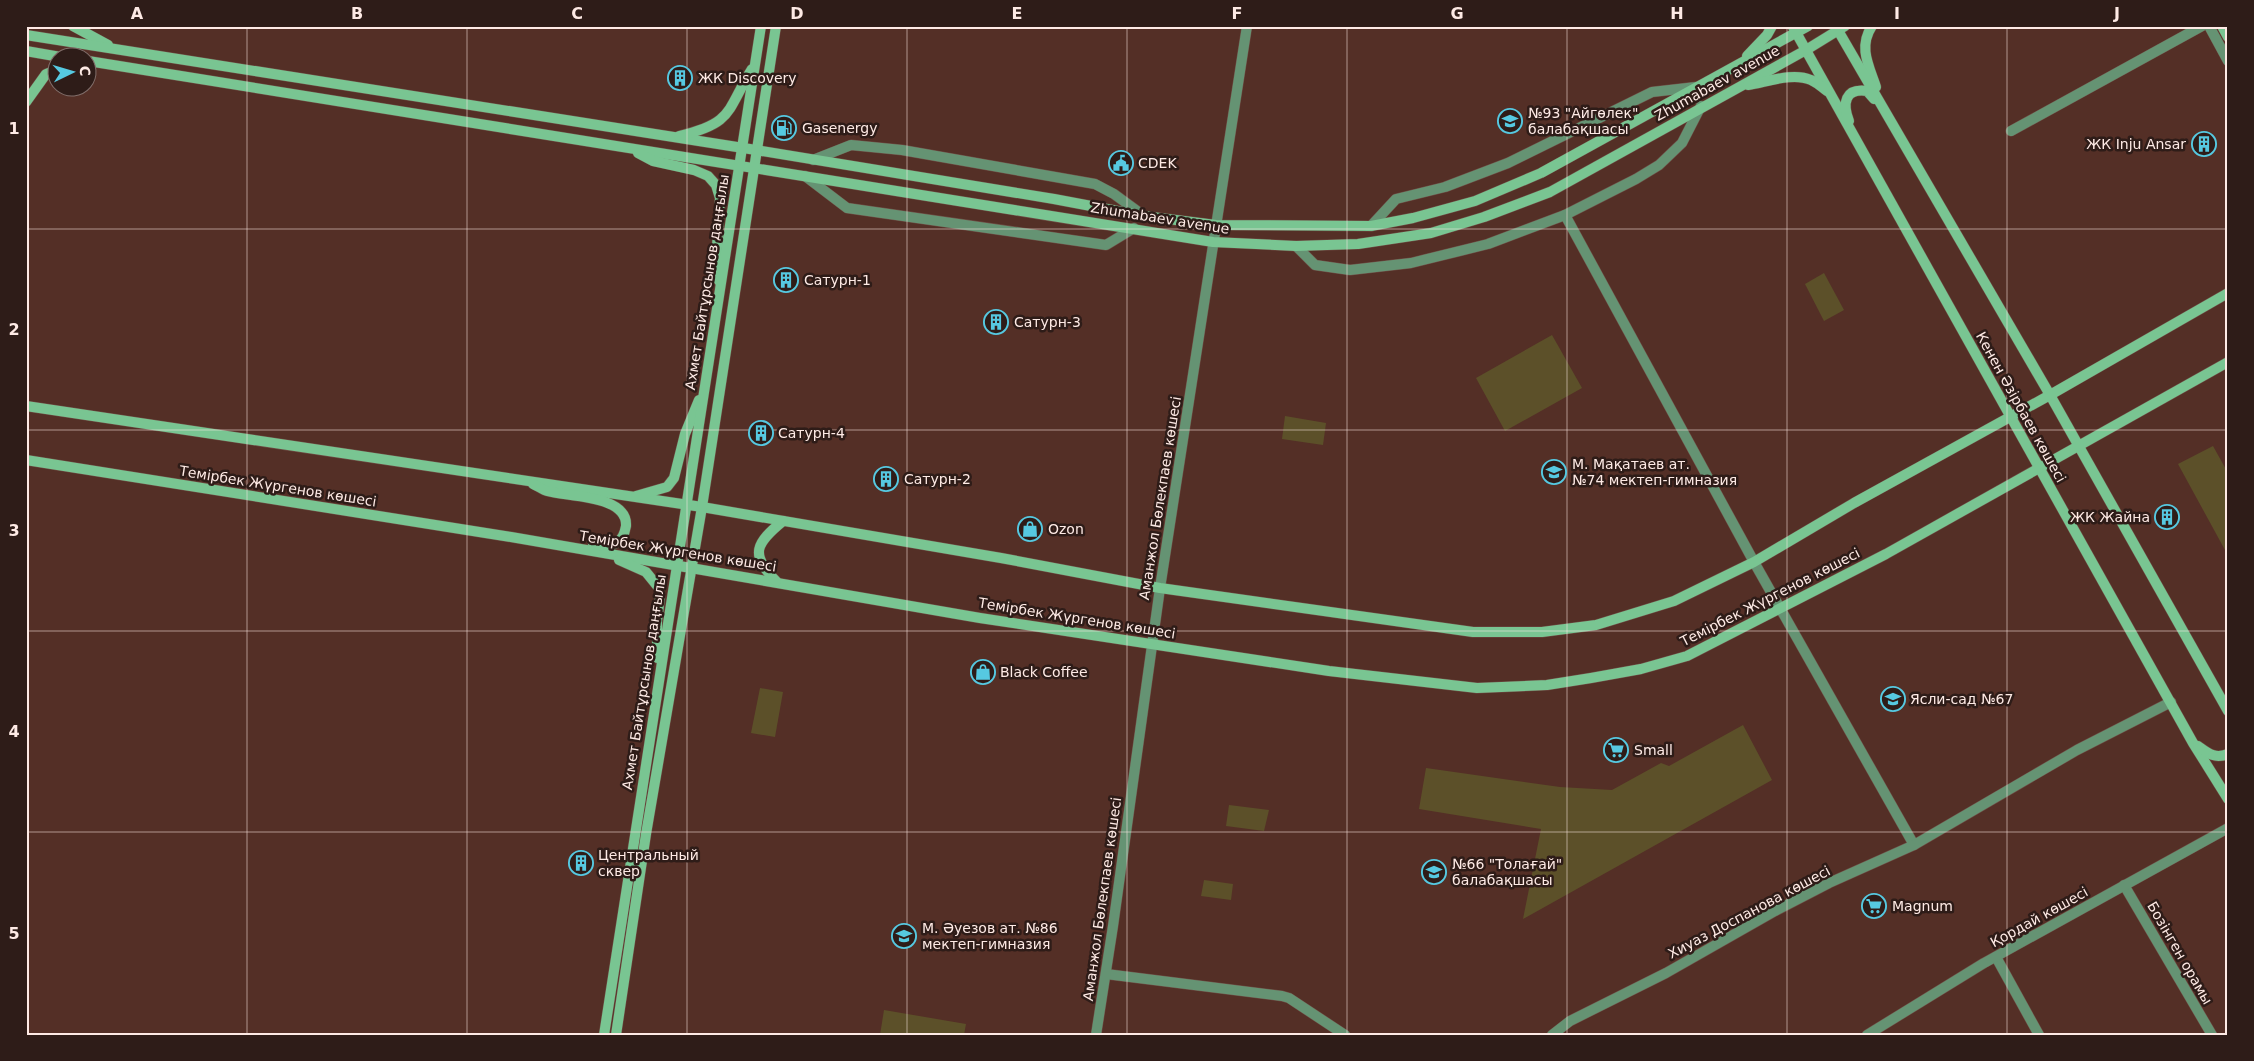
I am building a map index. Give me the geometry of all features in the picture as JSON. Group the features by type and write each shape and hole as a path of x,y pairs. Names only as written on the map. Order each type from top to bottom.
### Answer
{"street":[{"path":"26,38 28,26"},
{"path":"73,26 113,48"},
{"name":"Ахмет Байтұрсынов даңғылы","path":"604,1035 761,26"},
{"name":"Ахмет Байтұрсынов даңғылы","path":"616,1035 646,834 702,507 776,26"},
{"name":"Аманжол Бөлекпаев көшесі","path":"1096,1035 1160,588 1247,26"},
{"path":"1714,78 1746,57 1767,35 1772,26"},
{"name":"Zhumabaev avenue","path":"27,35 756,150 1054,199 1144,216 1216,225 1371,226 1413,218 1475,201 1541,173 1714,78 1795,29 1808,26"},
{"path":"1872,26 1866,40 1864,55 1883,110"},
{"path":"2011,131 2202,26"},
{"path":"2209,26 2228,61"},
{"path":"2222,26 2228,37"},
{"name":"Zhumabaev avenue","path":"98,64 1213,242 1296,246 1358,244 1431,233 1550,192 1806,50 1840,28"},
{"name":"Кенен Әзірбаев көшесі","path":"1840,28 1883,110 2050,396 2228,711"},
{"name":"Кенен Әзірбаев көшесі","path":"1795,29 1857,144 2040,466 2193,743 2228,799"},
{"path":"26,51 48,55"},
{"path":"674,137 705,130 725,116 738,98 755,64"},
{"path":"26,102 48,73"},
{"path":"1740,86 1790,77 1811,80 1829,92"},
{"path":"1371,226 1396,199 1445,187 1508,163 1652,92 1697,87"},
{"path":"1857,144 1847,115 1845,104 1848,96 1854,91 1867,91 1883,110"},
{"path":"1296,246 1315,265 1350,270 1387,266 1488,244 1565,215 1636,179 1659,165 1682,143 1702,106"},
{"path":"813,160 851,145 902,150 1095,184 1114,194 1144,216"},
{"path":"628,148 653,161 694,170 708,176 716,185 720,198 716,263 720,287"},
{"path":"805,176 846,208 856,210 1106,245 1134,228"},
{"path":"1565,215 1754,562 1914,845"},
{"path":"26,406 702,507 1001,558 1160,588 1473,632 1542,632 1596,625 1674,601 1754,562 1854,503 2050,396 2228,293"},
{"name":"Темірбек Жүргенов көшесі","path":"26,460 511,537 989,619 1387,679 1477,688 1547,685 1641,669 1687,656 1886,554 2228,362"},
{"path":"633,497 667,487 674,478 685,434 706,383"},
{"path":"26,399 49,409"},
{"path":"26,464 48,463"},
{"path":"511,537 525,534 605,546 617,543 624,535 625,518 619,508 601,501 546,491 526,480"},
{"path":"776,581 759,561 758,550 766,534 783,521"},
{"path":"610,554 646,572 659,588 660,597 657,622 658,686"},
{"name":"Хиуаз Доспанова көшесі","path":"1552,1035 1570,1021 1666,973 1775,911 1829,883 1914,845 2078,750 2171,702"},
{"path":"2193,743 2211,756 2219,758 2228,754"},
{"name":"Қордай көшесі","path":"1872,1033 1996,957 2228,828"},
{"name":"Бозінген орамы","path":"2124,885 2212,1035"},
{"path":"620,927 632,929"},
{"path":"1996,957 2039,1035"},
{"path":"1106,974 1282,996 1289,998 1345,1035"}],"shaded area":[{"path":"1824,273 1844,310 1824,321 1805,284"},
{"path":"1552,335 1582,388 1505,431 1476,378"},
{"path":"1285,416 1326,423 1323,445 1282,439"},
{"path":"2213,446 2228,473 2228,548 2225,550 2178,464"},
{"path":"760,688 783,692 775,737 751,733"},
{"path":"1743,725 1772,780 1523,919 1541,829 1419,809 1426,768 1560,787 1612,790 1661,763 1669,766"},
{"path":"1229,805 1269,810 1264,831 1226,826"},
{"path":"1204,880 1233,884 1231,900 1201,896"},
{"path":"884,1010 966,1024 964,1035 880,1035"}],"place":[{"name":"ЖК Discovery","path":"680,78"},
{"name":"№93 \"Айгөлек\" балабақшасы","path":"1510,121"},
{"name":"Gasenergy","path":"784,128"},
{"name":"ЖК Inju Ansar","path":"2204,144"},
{"name":"CDEK","path":"1121,163"},
{"name":"Сатурн-1","path":"786,280"},
{"name":"Сатурн-3","path":"996,322"},
{"name":"Сатурн-4","path":"761,433"},
{"name":"М. Мақатаев ат. №74 мектеп-гимназия","path":"1554,472"},
{"name":"Сатурн-2","path":"886,479"},
{"name":"ЖК Жайна","path":"2167,517"},
{"name":"Ozon","path":"1030,529"},
{"name":"Black Coffee","path":"983,672"},
{"name":"Ясли-сад №67","path":"1893,699"},
{"name":"Small","path":"1616,750"},
{"name":"Центральный сквер","path":"581,863"},
{"name":"№66 \"Толағай\" балабақшасы","path":"1434,872"},
{"name":"Magnum","path":"1874,906"},
{"name":"М. Әуезов ат. №86 мектеп-гимназия","path":"904,936"}]}
